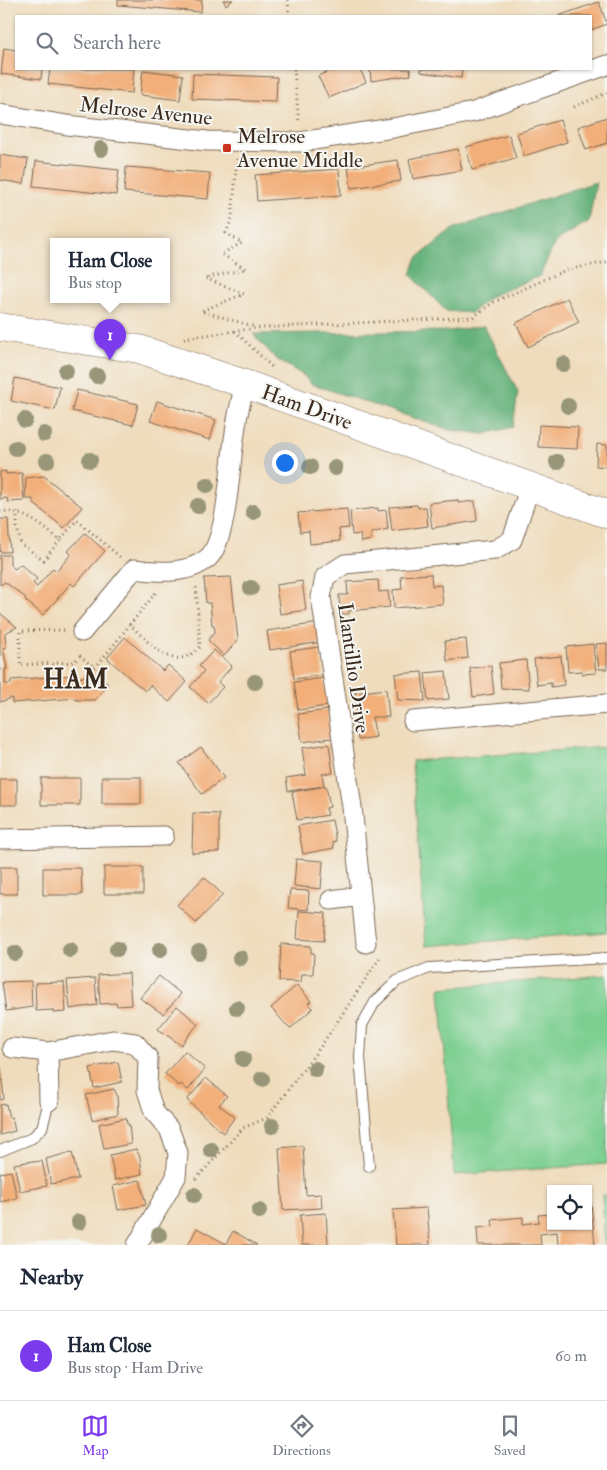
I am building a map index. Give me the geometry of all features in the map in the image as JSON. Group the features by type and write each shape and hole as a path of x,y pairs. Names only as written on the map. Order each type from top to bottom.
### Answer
{"street":[{"name":"Melrose Avenue","path":"0,114 67,125 207,141 300,142 393,128 474,112 607,65"},
{"name":"Ham Drive","path":"0,326 139,350 245,384 607,514"},
{"path":"84,631 134,569 159,572 187,569 208,558 221,531 235,431 245,384"},
{"name":"Llantillio Drive","path":"366,944 352,807 321,597 325,577 345,564 495,550 512,540 530,487"},
{"path":"413,721 607,704"},
{"path":"0,839 164,836"},
{"path":"331,900 361,896"},
{"path":"12,1048 48,1052 113,1040 135,1043 148,1058 147,1090 154,1112 169,1129 178,1153 176,1177 137,1245"},
{"path":"48,1052 49,1101"}],"lane":[{"path":"369,1166 360,1057 362,1025 375,1002 397,981 429,968 607,958"},
{"path":"0,1151 32,1138 42,1128 49,1101"}],"path":[{"path":"288,0 289,15"},
{"path":"294,70 300,142"},
{"path":"574,107 607,93"},
{"path":"238,141 232,218 226,233 242,243 221,254 246,269 205,278 244,294 201,311 257,328"},
{"path":"181,338 198,334 257,328 473,317 494,302 566,270 607,262"},
{"path":"0,512 17,512 33,519 60,540"},
{"path":"17,512 17,528 21,544 44,560 77,520 134,569"},
{"path":"129,624 170,659 182,660 191,656 200,647 195,564"},
{"path":"84,631 20,631 20,665 74,662 80,656 95,668 160,587 169,571"},
{"path":"176,1177 194,1182 243,1128 267,1118 321,1046 381,958 380,940 366,944"}],"green space":[{"path":"596,182 589,221 555,242 540,276 491,296 471,313 446,311 411,275 416,259 453,229"},
{"path":"484,326 518,392 513,427 484,434 450,430 311,384 303,375 276,359 253,334 449,331"},
{"path":"607,747 607,932 426,946 412,761"},
{"path":"607,975 607,1164 454,1175 440,988"},
{"path":"602,1195 607,1195 607,1245 605,1245"}],"building":[{"path":"118,0 202,0 201,12 118,5"},
{"path":"223,0 233,0 226,5"},
{"path":"599,2 607,24 592,30 592,15 561,15"},
{"path":"4,48 15,50 15,70 42,70 41,79 1,74"},
{"path":"50,70 134,70 132,93 48,84"},
{"path":"143,70 183,75 180,100 140,95"},
{"path":"331,70 360,70 366,82 329,98 318,76"},
{"path":"370,70 410,70 411,75 371,81"},
{"path":"421,70 462,70 461,78 421,72"},
{"path":"193,74 277,77 276,102 192,99"},
{"path":"607,117 607,143 586,150 578,127"},
{"path":"560,120 567,142 524,156 517,133"},
{"path":"509,135 516,158 472,170 466,147"},
{"path":"458,149 462,170 413,179 409,159"},
{"path":"0,155 28,159 24,184 0,180"},
{"path":"398,160 401,181 351,188 348,167"},
{"path":"36,161 119,170 116,195 33,186"},
{"path":"126,167 210,173 208,199 124,192"},
{"path":"339,169 341,195 257,201 255,175"},
{"path":"567,298 579,322 528,347 516,323"},
{"path":"15,378 60,387 55,410 11,401"},
{"path":"77,390 138,404 133,425 72,411"},
{"path":"157,401 216,420 210,440 150,421"},
{"path":"539,425 578,427 577,449 538,447"},
{"path":"597,444 607,445 607,467 596,466"},
{"path":"6,471 6,474 22,473 24,501 8,502 7,498 0,499 0,472"},
{"path":"44,476 82,507 64,528 33,503 33,499 25,499 26,478"},
{"path":"458,500 458,503 475,501 477,521 432,528 429,503"},
{"path":"417,505 418,508 426,507 428,526 392,531 389,507"},
{"path":"378,508 378,511 386,510 388,529 371,533 371,540 361,542 360,534 352,535 350,511"},
{"path":"347,509 349,528 339,529 340,541 310,544 309,531 300,532 298,513"},
{"path":"0,519 8,519 10,552 0,552"},
{"path":"85,533 105,551 74,586 71,583 43,615 25,600 26,598 5,582 0,585 0,555 10,555 10,565 15,569 20,564 37,579 33,583 37,587 53,568 57,571 71,554 68,551"},
{"path":"431,574 432,586 441,585 443,604 394,608 393,590 402,589 401,576"},
{"path":"231,577 238,640 224,656 208,640 215,632 214,625 212,625 210,603 206,603 204,578"},
{"path":"378,580 379,592 388,591 390,607 349,611 349,614 340,614 339,595 348,595 347,582"},
{"path":"302,581 306,610 280,614 276,585"},
{"path":"0,613 17,627 5,633 6,648 3,648 7,669 5,669 5,684 11,684 11,680 75,675 76,678 83,677 90,669 108,684 95,700 76,700 76,698 12,703 12,698 0,702"},
{"path":"319,623 322,642 270,650 267,631"},
{"path":"125,637 163,671 168,665 187,682 169,702 150,685 145,691 107,658"},
{"path":"466,639 468,658 447,661 445,641"},
{"path":"607,643 607,669 599,669 596,644"},
{"path":"593,644 596,673 568,672 566,647"},
{"path":"319,647 323,675 294,679 290,651"},
{"path":"214,650 232,666 218,682 223,687 208,703 190,687 204,671 199,666"},
{"path":"561,656 564,685 551,687 551,683 537,685 534,659"},
{"path":"526,660 529,689 501,688 499,663"},
{"path":"491,666 494,694 473,697 470,668"},
{"path":"446,671 449,699 428,701 425,673"},
{"path":"422,672 425,701 398,700 395,674"},
{"path":"324,678 328,706 298,710 294,682"},
{"path":"386,689 389,717 372,717 376,737 358,740 356,722 358,722 354,693"},
{"path":"328,710 332,738 302,742 298,714"},
{"path":"329,744 333,773 322,774 324,786 288,791 286,778 306,775 302,748"},
{"path":"201,747 224,778 202,794 179,763"},
{"path":"102,777 141,777 141,804 102,804"},
{"path":"41,778 80,778 80,805 41,805"},
{"path":"0,779 17,779 17,805 0,805"},
{"path":"326,786 330,807 326,808 328,815 297,820 292,792"},
{"path":"193,813 219,814 219,852 192,853"},
{"path":"332,820 336,841 333,842 334,848 303,854 298,826"},
{"path":"296,859 323,861 321,889 294,886"},
{"path":"0,867 17,867 17,894 0,894"},
{"path":"104,867 143,867 143,894 104,894"},
{"path":"43,868 81,868 82,895 43,895"},
{"path":"204,877 223,895 196,923 177,905"},
{"path":"290,890 309,891 308,910 288,908"},
{"path":"299,911 326,913 324,941 297,939"},
{"path":"281,944 311,946 311,953 314,953 313,974 302,974 301,982 279,981"},
{"path":"129,973 131,1005 117,1006 116,1003 100,1004 98,975"},
{"path":"159,976 181,994 163,1014 140,998"},
{"path":"95,978 97,1005 70,1009 67,980"},
{"path":"31,981 32,1007 6,1011 2,982"},
{"path":"64,982 66,1012 53,1013 53,1010 36,1011 35,983"},
{"path":"297,985 311,1001 308,1003 313,1008 290,1029 271,1008"},
{"path":"177,1006 198,1024 181,1045 158,1029"},
{"path":"185,1051 205,1069 188,1090 181,1084 179,1086 165,1074"},
{"path":"118,1062 122,1082 94,1088 90,1068"},
{"path":"0,1067 4,1099 0,1100"},
{"path":"206,1078 227,1096 219,1105 235,1117 223,1133 187,1100"},
{"path":"114,1089 117,1095 118,1114 92,1120 86,1095"},
{"path":"6,1104 9,1118 12,1117 15,1131 0,1135 0,1105"},
{"path":"126,1118 127,1124 129,1124 131,1144 104,1149 99,1124"},
{"path":"303,1146 306,1195 321,1194 322,1208 283,1210 279,1148"},
{"path":"136,1149 140,1157 142,1174 115,1180 110,1155"},
{"path":"72,1152 78,1179 51,1184 46,1159"},
{"path":"42,1161 47,1186 20,1191 14,1164"},
{"path":"11,1171 17,1198 0,1202 0,1173"},
{"path":"140,1180 146,1205 118,1210 113,1186"},
{"path":"427,1208 430,1245 396,1245 393,1210"},
{"path":"326,1213 328,1245 302,1245 300,1215"},
{"path":"547,1214 547,1230 592,1230 592,1214 595,1245 558,1245 557,1232 540,1234 541,1245 478,1245 477,1228 493,1226 492,1220 523,1217 523,1224 539,1222 538,1215"},
{"path":"197,1228 226,1244 233,1231 257,1245 188,1245"}],"place":[{"name":"Melrose Avenue Middle","path":"227,148"},
{"name":"Ham Close","path":"110,360"}],"district":[{"name":"HAM","path":"76,679"}]}
